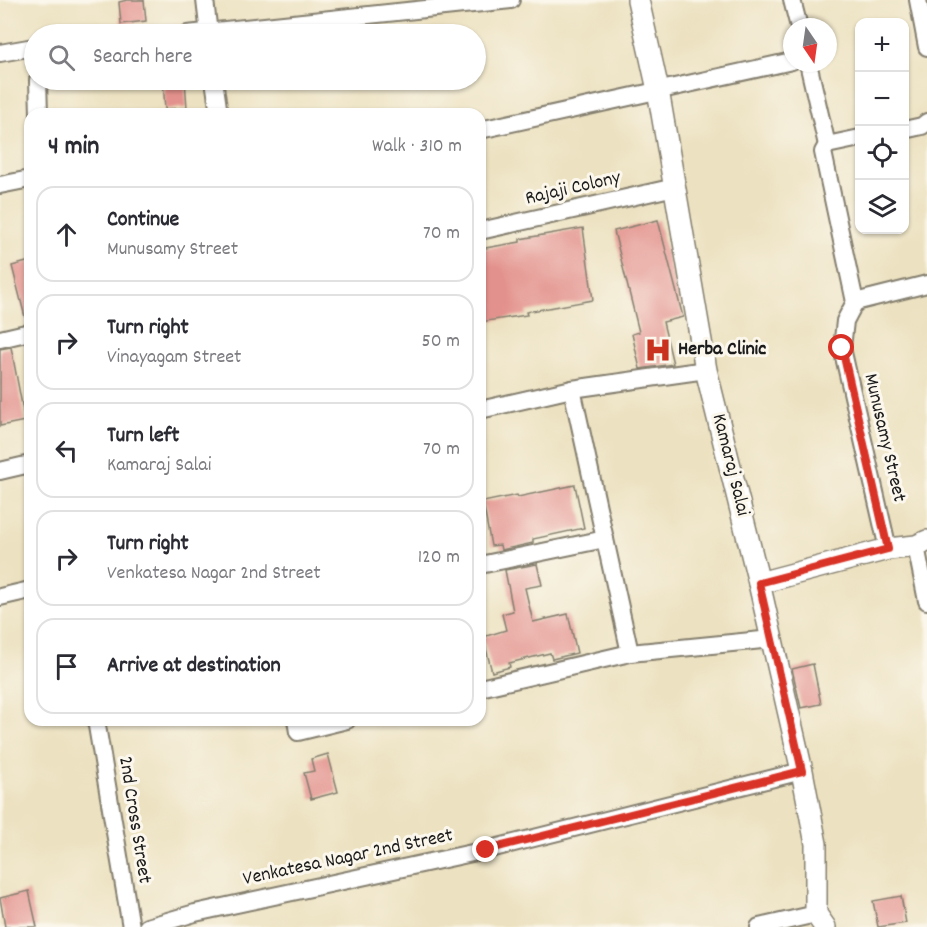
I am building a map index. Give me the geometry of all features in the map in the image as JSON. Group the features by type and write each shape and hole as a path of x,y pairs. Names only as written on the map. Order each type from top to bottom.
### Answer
{"street":[{"path":"205,0 207,24"},
{"path":"297,24 511,0"},
{"name":"Kamaraj Salai","path":"638,0 658,90 706,370 759,583 802,771 816,844 820,921"},
{"path":"792,0 797,18"},
{"path":"918,0 927,47"},
{"path":"0,53 24,49"},
{"path":"486,129 783,62"},
{"path":"810,72 827,145 823,152 855,302 927,284"},
{"path":"38,90 39,108"},
{"path":"215,90 218,108"},
{"path":"909,129 927,123"},
{"path":"827,145 855,139"},
{"path":"0,185 24,180"},
{"name":"Rajaji Colony","path":"486,230 675,187"},
{"name":"Munusamy Street","path":"855,302 845,321 842,348 888,549"},
{"path":"0,339 24,333"},
{"path":"486,409 572,389 706,370"},
{"path":"572,389 630,653"},
{"path":"0,471 24,465"},
{"path":"486,565 605,539"},
{"path":"759,583 888,549 921,543 927,601"},
{"path":"0,597 24,591"},
{"path":"486,687 630,653 772,639"},
{"name":"2nd Cross Street","path":"97,726 131,927"},
{"path":"297,726 298,732 322,726"},
{"name":"Venkatesa Nagar 2nd Street","path":"147,927 197,920 802,771"},
{"path":"759,927 820,921"}],"building":[{"path":"144,0 146,21 121,24 119,2"},
{"path":"164,90 186,90 187,108 165,108"},
{"path":"658,220 683,317 663,322 673,364 640,369 632,334 639,332 614,231"},
{"path":"583,228 593,300 526,312 527,315 486,321 486,248 520,242 520,239"},
{"path":"24,263 24,313 12,266"},
{"path":"11,347 24,421 0,426 0,349"},
{"path":"575,485 584,528 533,539 533,543 501,550 500,545 491,546 486,518 486,501 517,495 518,497"},
{"path":"537,564 542,585 525,588 533,622 568,614 577,653 552,659 550,653 509,663 510,667 492,672 486,649 486,636 506,630 502,614 513,611 505,570"},
{"path":"813,664 821,704 801,708 792,669"},
{"path":"328,754 338,792 311,799 304,773 314,771 311,759"},
{"path":"29,891 37,927 5,927 0,898"},
{"path":"901,896 906,923 878,927 873,901"}],"place":[{"name":"Herba Clinic","path":"658,350"}],"route":[{"path":"486,850 802,771 759,583 888,549 842,348"}]}
